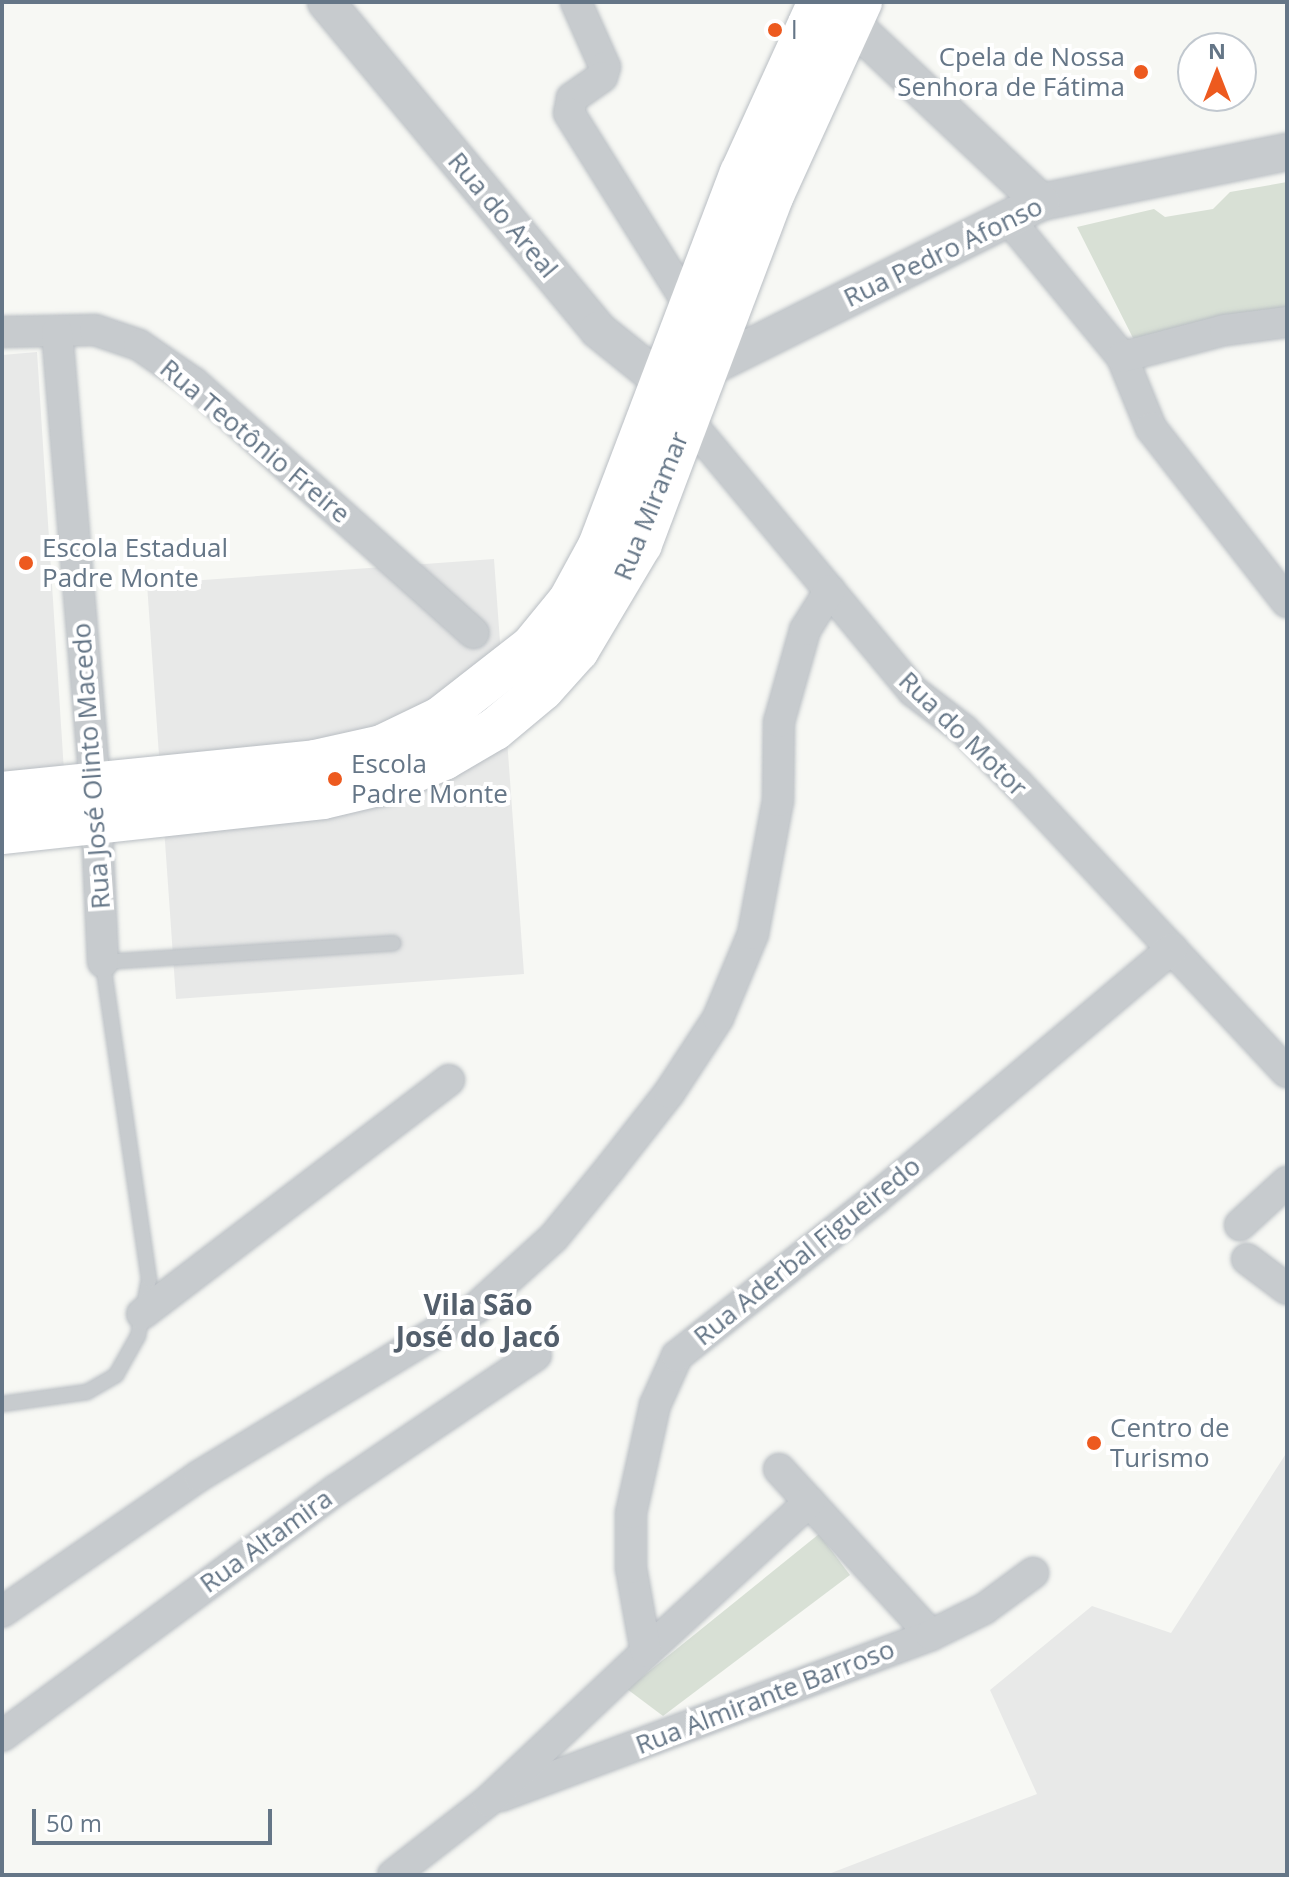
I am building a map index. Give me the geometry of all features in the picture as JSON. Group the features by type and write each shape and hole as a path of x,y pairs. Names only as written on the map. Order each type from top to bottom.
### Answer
{"main road":[{"name":"Rua Miramar","path":"2,793 95,786 315,761 382,746 440,718 490,684 532,646 569,601 625,486 659,379 741,173 840,7"},
{"name":"Rua Miramar","path":"2,833 97,827 323,798 387,783 444,759 495,729 543,689 578,650 616,592 641,544 773,195 840,7"}],"street":[{"name":"Rua do Areal","path":"326,2 598,330 628,360 659,379"},
{"path":"576,2 605,67 602,77 572,98 569,113 689,305"},
{"path":"840,7 1041,202"},
{"name":"Rua Pedro Afonso","path":"706,369 1041,202 1287,152"},
{"path":"1007,217 1122,357 1151,428 1287,602"},
{"path":"1122,357 1225,330 1287,322"},
{"name":"Rua Teotônio Freire","path":"2,332 95,330 139,345 194,383 474,633"},
{"name":"Rua José Olinto Macedo","path":"57,332 95,786 103,962"},
{"path":"659,379 706,369"},
{"name":"Rua do Motor","path":"659,379 686,421 913,691 964,730 1287,1072"},
{"path":"2,1612 199,1476 476,1308 554,1237 611,1167 669,1093 718,1018 753,934 778,801 779,722 805,630 830,590"},
{"name":"Rua Aderbal Figueiredo","path":"646,1652 631,1568 631,1513 655,1405 677,1356 876,1198 1172,949"},
{"path":"142,1314 449,1080"},
{"path":"1240,1225 1287,1182"},
{"path":"1247,1259 1287,1289"},
{"name":"Rua Altamira","path":"2,1736 336,1490 536,1355"},
{"path":"779,1469 931,1635"},
{"path":"393,1875 488,1801 809,1502"},
{"name":"Rua Almirante Barroso","path":"488,1801 931,1635 984,1609 1033,1573"}],"lane":[{"path":"2,1404 87,1392 116,1375 138,1336 149,1279 103,962 393,943"}],"shaded area":[{"path":"1287,182 1287,312 1135,342 1077,227 1154,209 1165,217 1213,209 1230,192"},
{"name":"Escola Estadual Padre Monte","path":"37,352 64,771 2,776 2,355"},
{"name":"Escola Padre Monte","path":"494,559 524,974 176,999 147,584"},
{"path":"1287,1452 1287,1875 826,1875 1037,1794 990,1690 1092,1606 1171,1633"},
{"path":"819,1534 850,1575 663,1716 627,1689"}],"place":[{"name":"l","path":"775,30"},
{"name":"Cpela de Nossa Senhora de Fátima","path":"1141,72"},
{"name":"Escola Estadual Padre Monte","path":"26,563"},
{"name":"Escola Padre Monte","path":"335,779"},
{"name":"Centro de Turismo","path":"1094,1443"}],"district":[{"name":"Vila São José do Jacó","path":"478,1320"}]}
